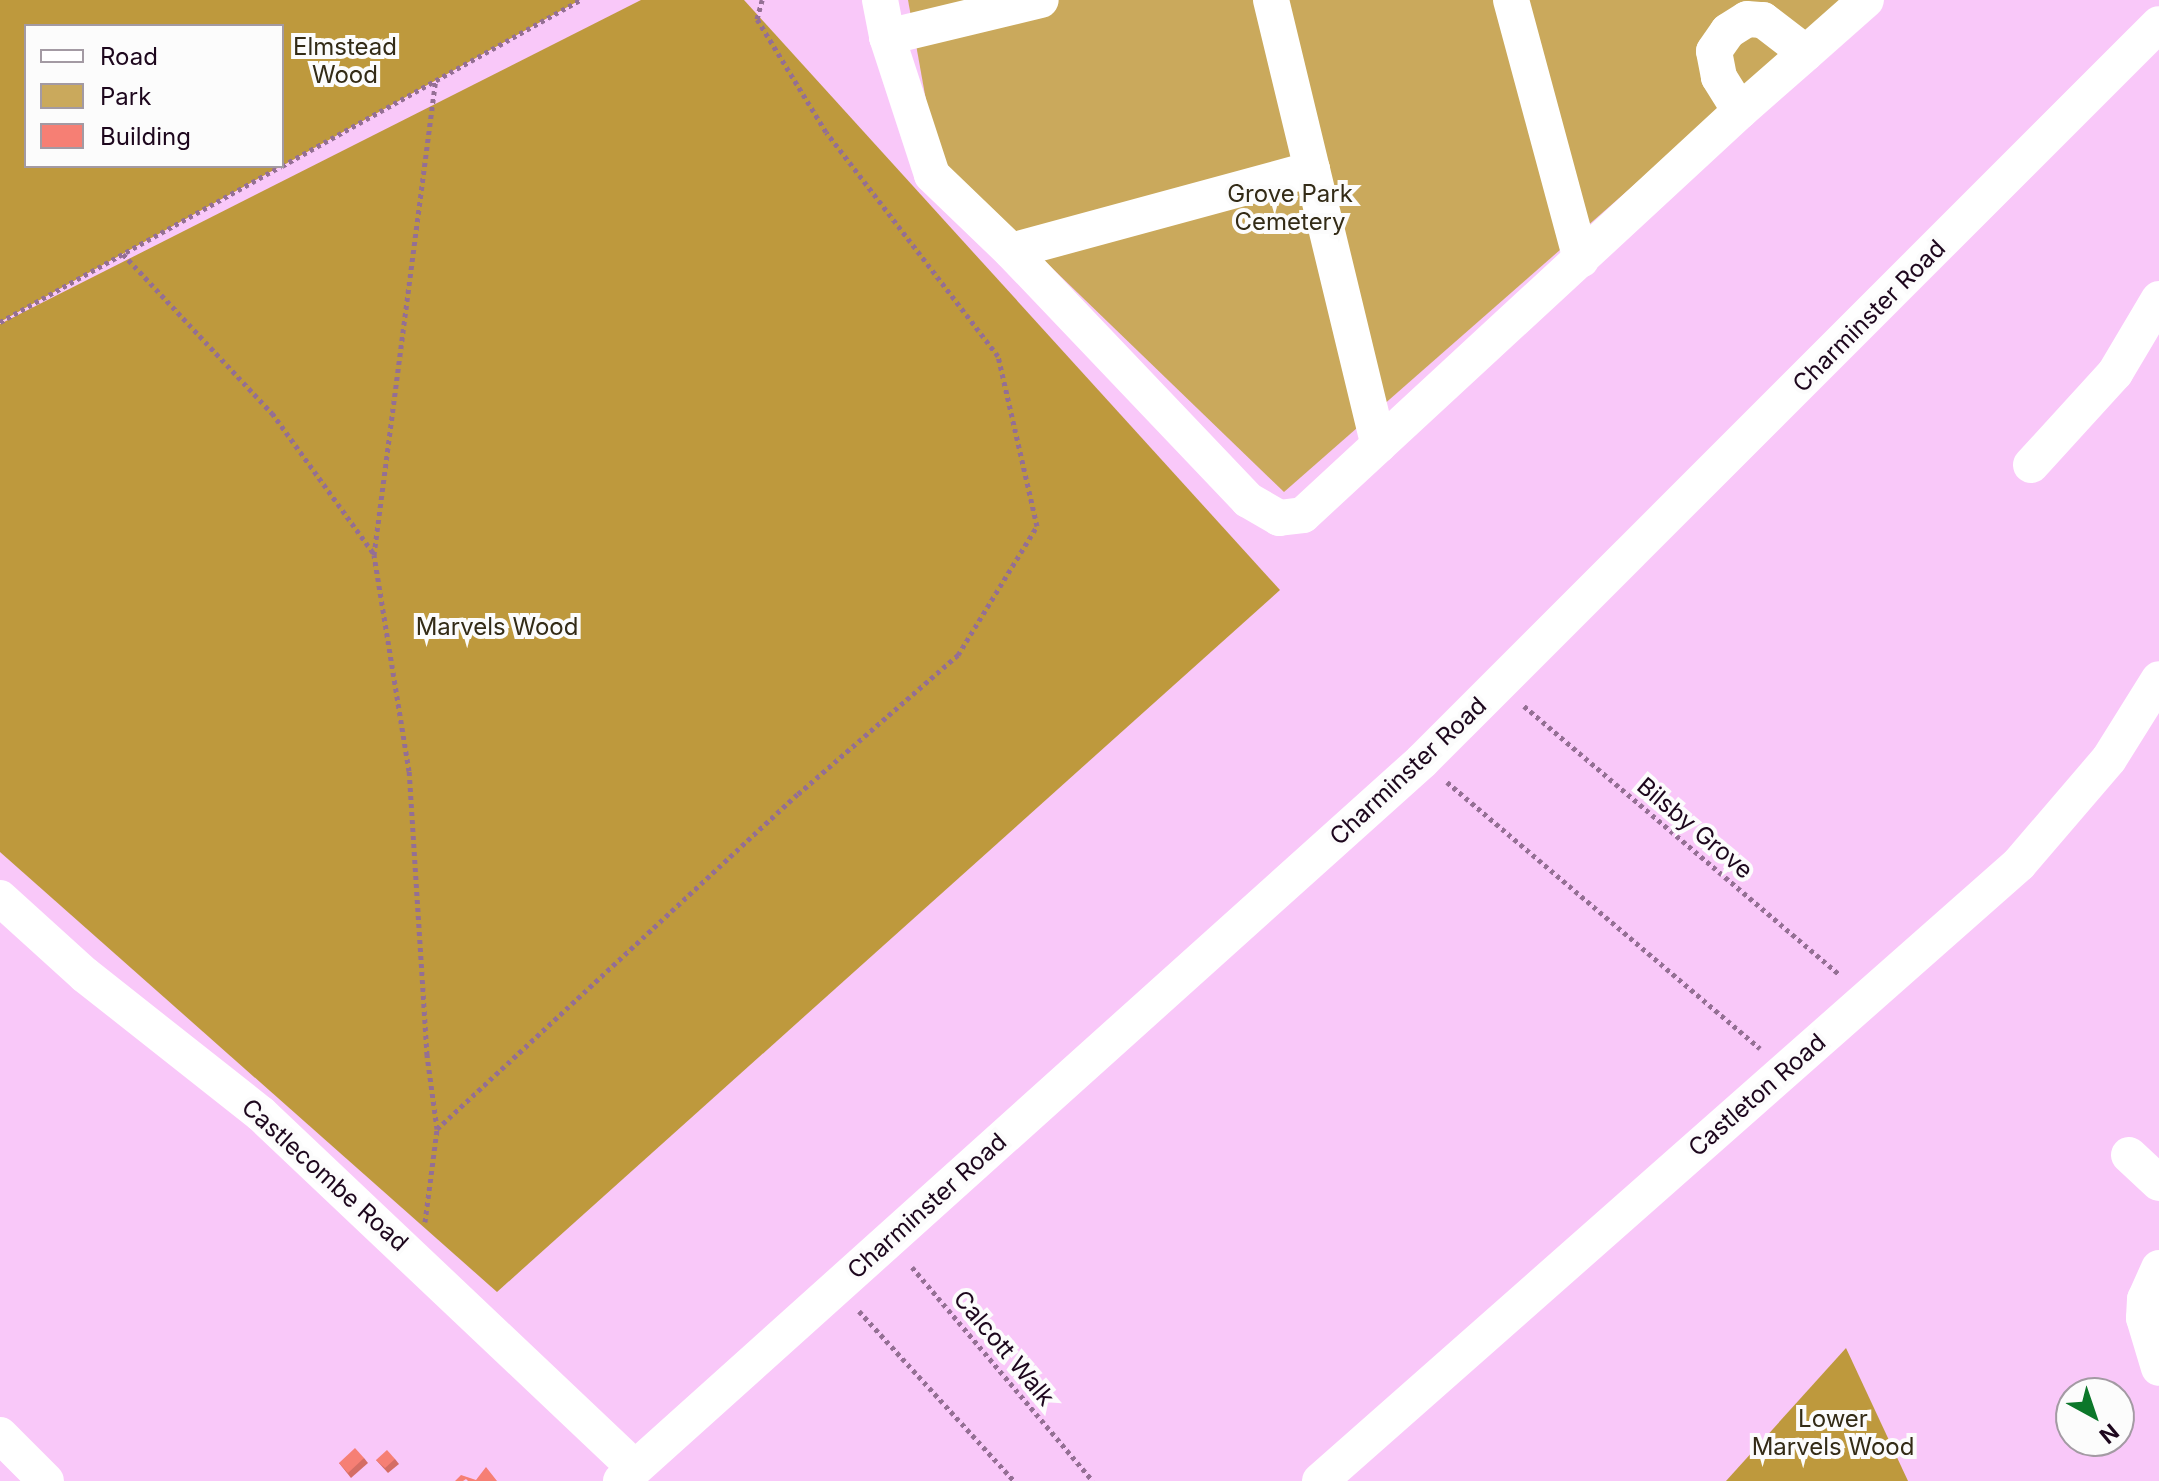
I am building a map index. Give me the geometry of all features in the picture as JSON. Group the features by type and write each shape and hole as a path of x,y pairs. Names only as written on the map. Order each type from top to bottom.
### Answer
{"street":[{"path":"880,0 887,37 932,175 1011,251 1248,500 1279,518 1303,515 1740,111 1866,0"},
{"path":"887,37 1041,0"},
{"path":"1271,0 1379,445"},
{"path":"1511,0 1581,260"},
{"path":"1740,111 1719,77 1714,51 1744,10 1780,30 1806,53"},
{"name":"Charminster Road","path":"628,1474 1422,761 2159,24"},
{"path":"1011,251 1312,169"},
{"path":"2031,465 2121,365 2159,299"},
{"name":"Castleton Road","path":"1320,1481 1867,998 2054,827 2109,759 2159,679"},
{"name":"Castlecombe Road","path":"0,898 85,975 261,1114 420,1260 628,1474"},
{"path":"2129,1155 2159,1183"},
{"path":"2159,1268 2145,1299 2144,1318 2159,1368"},
{"path":"0,1435 46,1481"}],"path":[{"path":"284,165 580,0"},
{"path":"437,1129 787,805 958,655 1037,526 998,356 826,132 757,19 762,0"},
{"path":"420,1260 437,1129 427,1055 409,771 374,555 436,80"},
{"path":"0,322 278,168"},
{"path":"123,254 272,413 374,555"},
{"name":"Bilsby Grove","path":"1500,685 1867,998"},
{"path":"1422,761 1785,1070"},
{"name":"Calcott Walk","path":"888,1239 1093,1481"},
{"path":"837,1287 1014,1481"}],"green space":[{"name":"Elmstead Wood","path":"0,0 580,0 284,165 284,24 24,24 24,168 277,168 0,322"},
{"name":"Marvels Wood","path":"641,0 744,0 1280,590 497,1292 0,852 0,324"},
{"name":"Grove Park Cemetery","path":"908,0 1845,0 1284,492 936,156"},
{"name":"Lower Marvels Wood","path":"1846,1348 1908,1481 1726,1481"}],"building":[{"path":"355,1448 364,1458 348,1473 339,1463"},
{"path":"387,1450 395,1459 385,1468 376,1460"},
{"path":"486,1467 497,1481 455,1481 461,1475 476,1480"}]}
